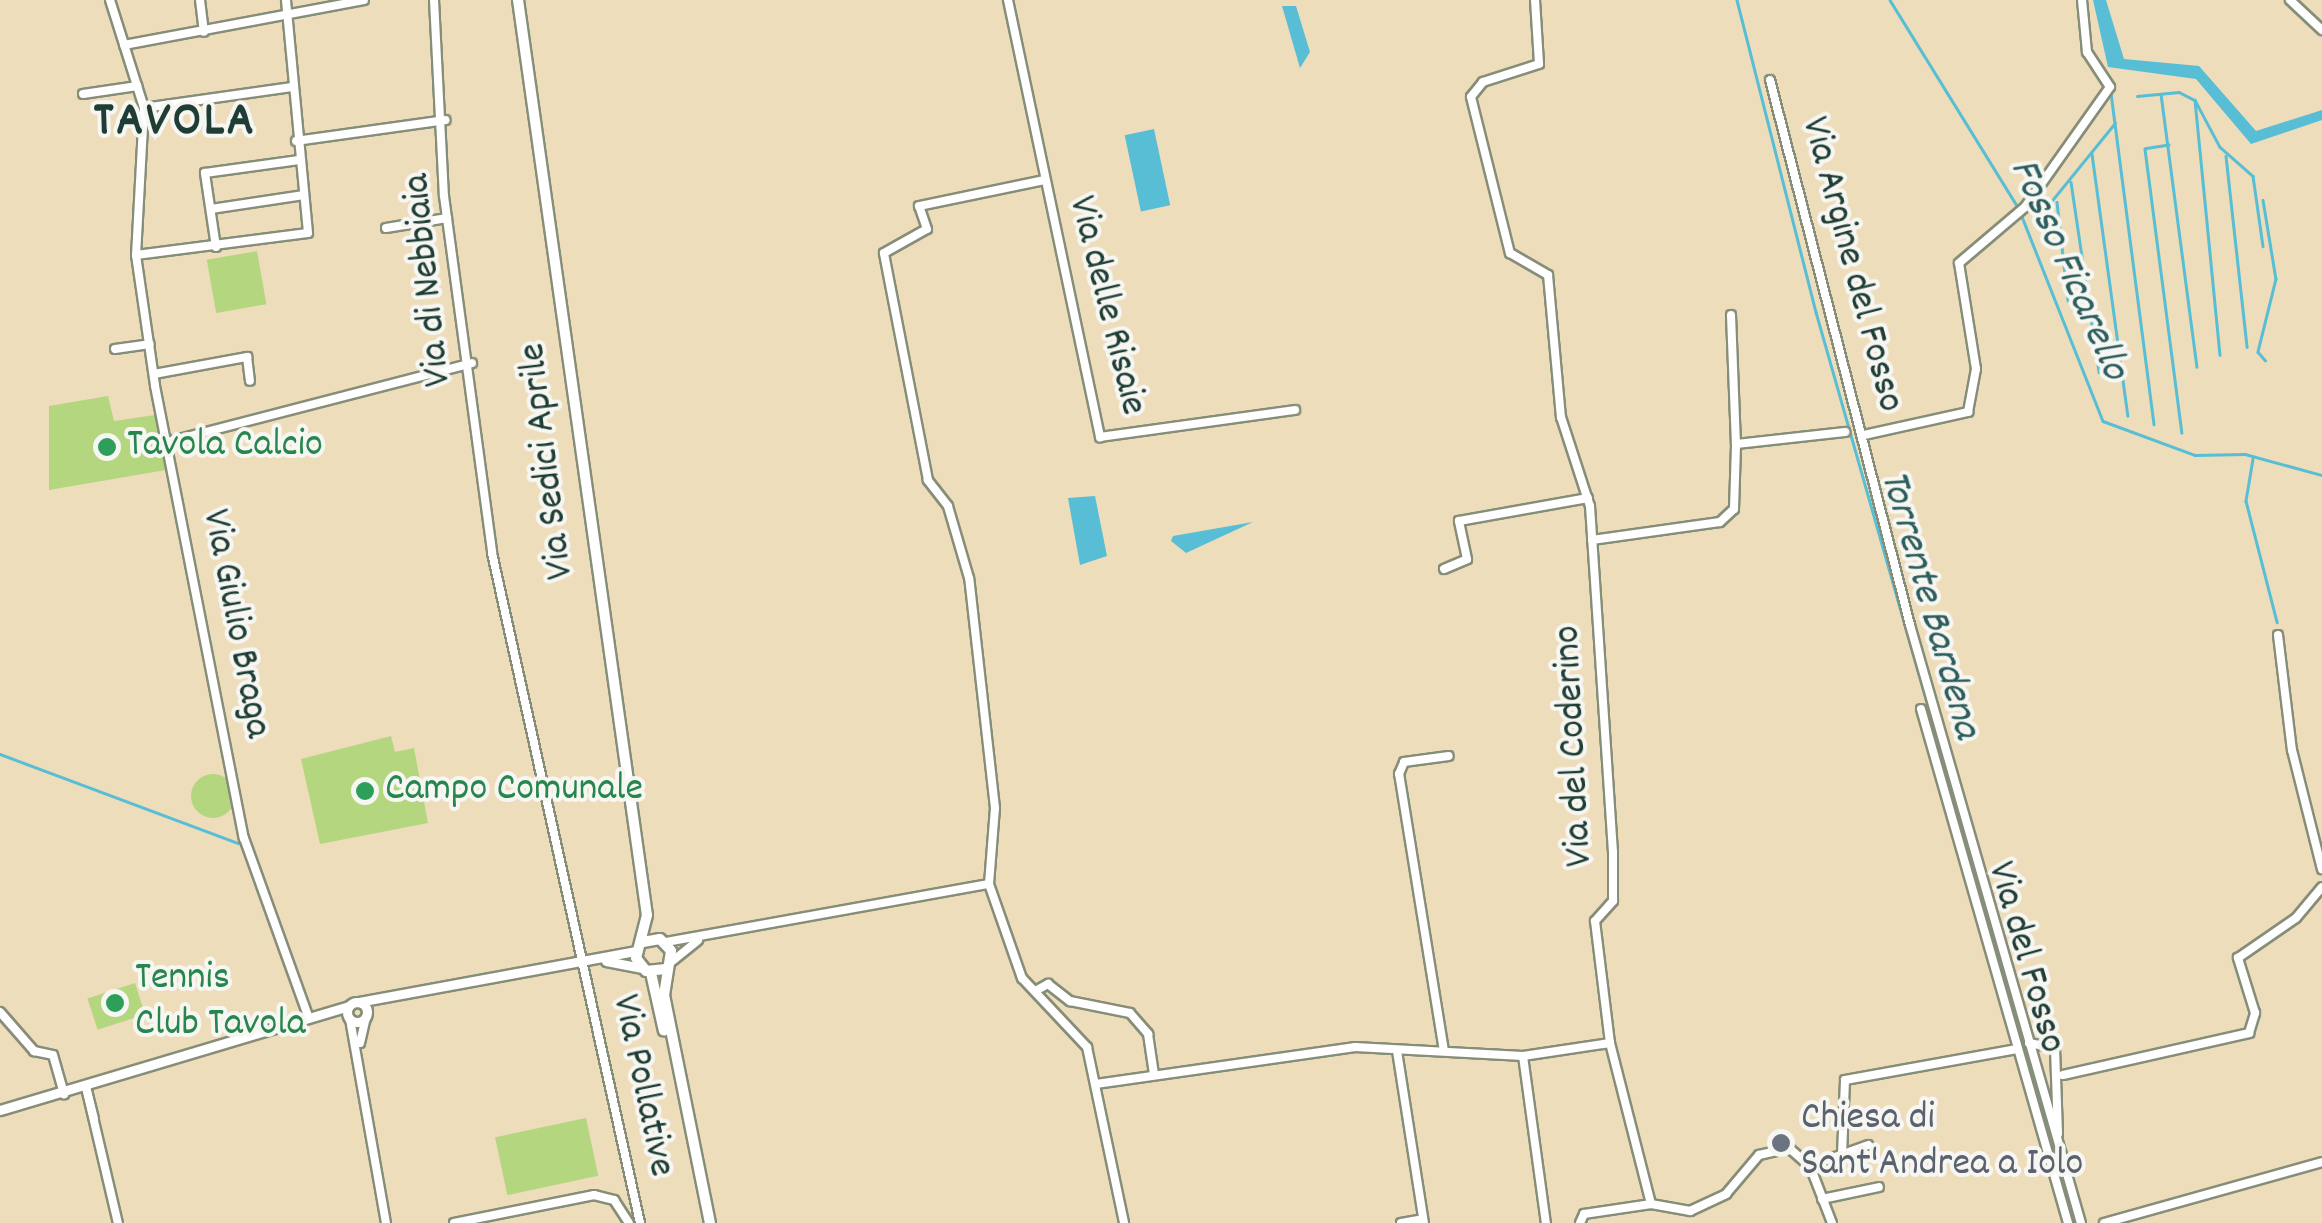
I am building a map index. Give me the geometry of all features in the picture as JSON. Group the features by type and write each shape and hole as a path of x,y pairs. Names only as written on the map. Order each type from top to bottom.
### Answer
{"main road":[{"name":"Via Sedici Aprile","path":"518,0 647,915"},
{"path":"647,915 663,940 668,966 706,1223"},
{"path":"647,915 639,947 706,1223"},
{"path":"639,947 663,940"},
{"path":"646,971 668,966"}],"street":[{"name":"Via Giulio Braga","path":"110,0 144,108 136,255 166,442 244,838 308,1016"},
{"path":"200,0 204,32"},
{"path":"136,255 216,248 308,233 296,142 286,0"},
{"path":"124,45 364,0"},
{"name":"Via di Nebbiaia","path":"434,0 446,120 447,218 472,363 499,592 583,963"},
{"name":"Via delle Risaie","path":"1008,0 1100,436 1295,410"},
{"name":"Via del Coderino","path":"1535,0 1539,64 1474,90 1510,253 1548,275 1561,417 1588,498 1613,852 1613,901 1595,921 1610,1043 1651,1204"},
{"path":"1864,434 1968,412 1976,369 1955,273 2025,207 2110,86 2087,52 2082,0"},
{"path":"2290,0 2322,30"},
{"name":"Via Argine del Fosso","path":"1770,80 2029,1043 2082,1223"},
{"path":"83,94 137,86"},
{"path":"144,108 292,87"},
{"path":"296,142 446,120"},
{"path":"216,248 205,173 299,160"},
{"path":"1044,180 919,206 927,229 884,253 928,480 948,506 970,578 995,808 988,884 1018,972 1087,1046 1124,1223"},
{"path":"210,209 304,195"},
{"path":"386,228 447,218"},
{"path":"1592,540 1726,520 1736,444 1732,315"},
{"path":"115,349 150,344"},
{"path":"154,374 247,358 250,381"},
{"path":"166,442 472,363"},
{"path":"1736,444 1845,432"},
{"path":"1444,569 1466,561 1459,521 1588,498"},
{"path":"2278,635 2292,750 2322,869"},
{"name":"Via del Fosso","path":"1922,708 2068,1223"},
{"path":"1444,1051 1399,774 1404,762 1449,756"},
{"path":"663,940 701,938 988,884"},
{"path":"2063,1075 2249,1032 2255,1013 2238,958 2296,918 2322,887"},
{"path":"668,966 701,938"},
{"path":"0,1110 66,1094 308,1016 351,1010 386,998 603,960 639,947"},
{"path":"603,960 646,971"},
{"name":"Via Pollative","path":"583,963 640,1223"},
{"path":"1037,990 1048,984 1070,1001 1130,1013 1148,1034 1154,1074"},
{"path":"359,1047 367,1015 386,998"},
{"path":"351,1010 367,1015"},
{"path":"351,1010 367,1015"},
{"path":"351,1010 380,1210 378,1223"},
{"path":"0,1012 34,1051 53,1055 66,1094"},
{"path":"1096,1084 1355,1047 1523,1056 1610,1043"},
{"path":"2029,1043 2053,1046 2063,1075 2062,1155"},
{"path":"1842,1155 1836,1120 1847,1078 2018,1049"},
{"path":"1397,1051 1423,1221 1401,1223"},
{"path":"1523,1056 1546,1223"},
{"path":"89,1103 98,1084"},
{"path":"86,1087 118,1223"},
{"path":"66,1094 89,1103"},
{"path":"1810,1166 1868,1146"},
{"path":"1580,1223 1584,1214 1651,1204 1681,1212 1726,1194 1763,1153 1796,1149 1810,1166 1832,1223"},
{"path":"2104,1223 2322,1162"},
{"path":"1822,1198 1879,1187"},
{"name":"Via Pollative","path":"454,1223 581,1197 614,1200 629,1223"},
{"path":"380,1210 386,1223"},
{"path":"1681,1212 1683,1223"}],"green space":[{"path":"257,251 266,304 216,313 207,260"},
{"name":"Tavola Calcio","path":"108,396 114,421 155,415 166,470 49,490 49,406"},
{"name":"Campo Comunale","path":"391,736 395,752 414,748 428,823 320,844 301,759"},
{"path":"213,774 229,780 235,796 229,812 213,818 197,812 191,796 197,780"},
{"name":"Tennis Club Tavola","path":"135,983 145,1014 98,1030 87,998"},
{"path":"586,1118 598,1176 507,1195 495,1137"}],"water":[{"path":"2093,0 2106,0 2124,59 2199,66 2256,131 2322,110 2322,120 2251,144 2196,79 2108,67"},
{"path":"1282,6 1296,6 1310,52 1300,68"},
{"path":"1154,129 1170,205 1141,212 1125,135"},
{"path":"1095,496 1107,556 1080,565 1068,498"},
{"path":"1253,522 1186,553 1171,541 1173,536"}],"waterway":[{"name":"Torrente Bardena","path":"1737,0 1816,312 2075,1223"},
{"name":"Fosso Ficarello","path":"1890,0 2019,209 2103,421 2195,455 2245,454 2322,475"},
{"path":"2137,96 2179,92 2195,100 2220,147 2253,176 2263,246"},
{"path":"2111,93 2154,424"},
{"path":"2161,94 2197,367"},
{"path":"2195,100 2220,355"},
{"path":"2041,214 2115,123"},
{"path":"2169,145 2145,149 2182,433"},
{"path":"2092,154 2128,416"},
{"path":"2226,156 2247,347"},
{"path":"2071,182 2099,372"},
{"path":"2263,200 2276,279 2258,352 2265,360"},
{"path":"2057,202 2068,300"},
{"path":"2253,459 2246,501 2277,622"},
{"path":"0,754 238,843"}],"place":[{"name":"Tavola Calcio","path":"107,447"},
{"name":"Campo Comunale","path":"365,791"},
{"name":"Tennis Club Tavola","path":"115,1003"},
{"name":"Chiesa di Sant'Andrea a Iolo","path":"1781,1143"}],"district":[{"name":"TAVOLA","path":"175,124"}]}
